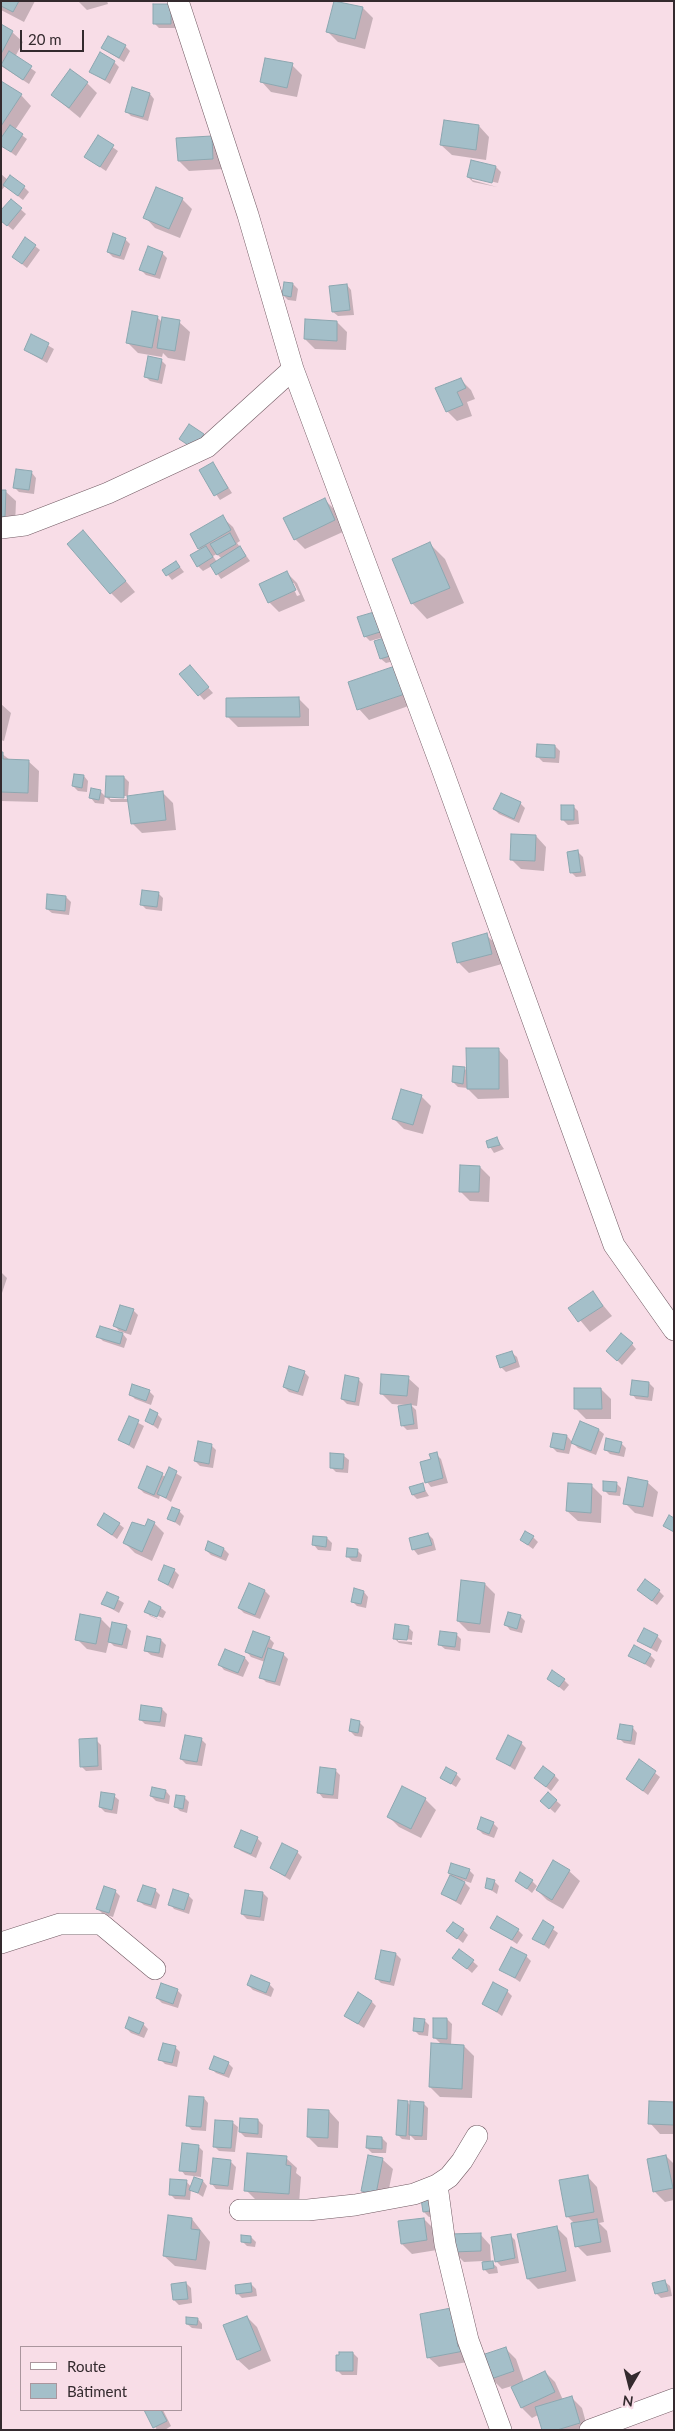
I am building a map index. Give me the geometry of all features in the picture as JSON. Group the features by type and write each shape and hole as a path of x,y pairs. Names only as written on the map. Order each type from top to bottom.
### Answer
{"street":[{"path":"178,1 248,216 293,368 444,775 614,1245 674,1330"},
{"path":"1,528 24,525 108,492 206,447 293,368"},
{"path":"1,1943 60,1924 101,1924 155,1969"},
{"path":"240,2210 308,2210 356,2205 414,2194 437,2185 449,2177 478,2136"},
{"path":"437,2185 445,2244 468,2340 501,2430"},
{"path":"590,2430 674,2399"}],"building":[{"path":"1,1 19,1 13,12 1,6"},
{"path":"334,1 363,7 355,39 326,32"},
{"path":"153,4 171,4 171,24 153,24"},
{"path":"1,24 13,31 1,54"},
{"path":"108,36 126,45 119,58 101,48"},
{"path":"9,51 32,66 23,80 1,65"},
{"path":"100,52 115,61 105,80 89,72"},
{"path":"265,58 293,63 287,88 260,82"},
{"path":"70,69 88,82 69,108 51,95"},
{"path":"1,81 22,94 1,126"},
{"path":"132,87 150,93 143,117 125,112"},
{"path":"444,120 479,125 476,150 440,145"},
{"path":"10,125 23,134 11,152 1,146 1,138"},
{"path":"98,135 114,145 100,167 84,157"},
{"path":"212,136 213,159 178,161 176,138"},
{"path":"471,160 496,166 492,183 467,177"},
{"path":"10,175 25,186 18,196 3,185"},
{"path":"156,187 183,198 169,229 143,218"},
{"path":"11,199 22,208 7,226 1,221 1,210"},
{"path":"113,233 126,238 120,256 107,252"},
{"path":"25,237 36,245 22,264 12,257"},
{"path":"148,246 163,252 155,275 139,270"},
{"path":"284,282 293,283 291,297 282,295"},
{"path":"347,284 350,310 332,312 329,286"},
{"path":"132,311 158,316 152,348 126,343"},
{"path":"162,317 180,320 175,351 157,348"},
{"path":"305,319 337,321 337,341 304,339"},
{"path":"31,334 49,343 42,359 24,350"},
{"path":"148,356 162,359 158,380 144,377"},
{"path":"461,378 466,388 457,392 463,405 446,412 435,388"},
{"path":"189,424 204,434 194,449 179,439"},
{"path":"213,462 228,488 214,496 199,470"},
{"path":"16,469 32,471 29,490 13,488"},
{"path":"1,490 6,490 5,517 1,517"},
{"path":"325,498 335,520 294,540 283,518"},
{"path":"223,515 231,530 198,549 190,534"},
{"path":"83,530 126,581 110,594 67,544"},
{"path":"230,533 236,544 217,555 210,544"},
{"path":"430,542 450,588 411,604 392,559"},
{"path":"206,546 213,557 197,567 190,555"},
{"path":"240,546 246,556 216,575 210,565"},
{"path":"176,561 180,567 166,576 162,570"},
{"path":"287,571 296,590 268,603 259,584"},
{"path":"374,612 380,632 364,637 357,617"},
{"path":"384,638 390,656 380,659 374,641"},
{"path":"190,665 209,687 198,696 179,674"},
{"path":"395,666 405,694 357,710 348,682"},
{"path":"299,697 300,717 226,717 226,698"},
{"path":"537,744 555,745 555,758 536,757"},
{"path":"1,752 3,752 3,759 29,760 28,793 1,792"},
{"path":"74,774 84,775 82,788 72,786"},
{"path":"106,776 124,776 124,798 105,797"},
{"path":"91,788 101,790 99,800 89,798"},
{"path":"163,791 166,820 131,824 127,796"},
{"path":"501,793 521,802 514,819 493,809"},
{"path":"561,805 574,805 574,820 561,820"},
{"path":"511,834 536,835 535,861 510,860"},
{"path":"578,850 581,872 570,873 567,852"},
{"path":"142,890 159,892 157,907 140,905"},
{"path":"47,894 66,896 65,911 46,909"},
{"path":"487,933 492,954 457,963 452,943"},
{"path":"466,1048 499,1048 499,1089 467,1089"},
{"path":"453,1066 465,1067 463,1084 452,1082"},
{"path":"401,1089 422,1095 413,1125 392,1119"},
{"path":"497,1137 500,1145 488,1148 486,1141"},
{"path":"460,1165 480,1166 479,1192 459,1192"},
{"path":"593,1291 603,1306 578,1322 568,1308"},
{"path":"120,1305 134,1309 126,1331 113,1326"},
{"path":"100,1326 123,1333 120,1344 96,1337"},
{"path":"621,1333 633,1343 617,1361 606,1351"},
{"path":"512,1351 516,1362 500,1368 496,1356"},
{"path":"289,1366 305,1371 298,1392 283,1387"},
{"path":"381,1374 409,1376 407,1396 380,1394"},
{"path":"345,1375 359,1378 355,1402 341,1399"},
{"path":"632,1380 649,1382 648,1397 630,1395"},
{"path":"132,1384 150,1390 146,1401 129,1395"},
{"path":"574,1388 601,1388 602,1409 574,1409"},
{"path":"411,1404 414,1424 401,1426 398,1406"},
{"path":"150,1409 158,1413 153,1425 145,1421"},
{"path":"129,1416 139,1420 129,1445 118,1440"},
{"path":"580,1421 599,1429 591,1451 571,1443"},
{"path":"553,1433 567,1435 564,1450 550,1447"},
{"path":"606,1438 622,1442 619,1453 604,1450"},
{"path":"198,1441 212,1444 209,1464 194,1461"},
{"path":"437,1452 443,1478 425,1483 420,1462 431,1459 429,1454"},
{"path":"330,1453 344,1454 343,1469 330,1468"},
{"path":"147,1466 163,1473 154,1495 138,1488"},
{"path":"169,1467 177,1471 166,1498 157,1494"},
{"path":"628,1477 648,1481 643,1507 623,1504"},
{"path":"603,1481 617,1482 616,1492 603,1491"},
{"path":"423,1483 425,1491 412,1495 409,1487"},
{"path":"568,1483 592,1484 591,1513 566,1511"},
{"path":"172,1507 180,1510 175,1522 167,1519"},
{"path":"104,1513 120,1523 112,1535 97,1525"},
{"path":"669,1515 674,1518 674,1532 663,1526"},
{"path":"148,1519 155,1522 142,1552 123,1543 132,1522 145,1526"},
{"path":"525,1531 534,1536 528,1545 520,1540"},
{"path":"428,1533 432,1545 412,1550 409,1538"},
{"path":"313,1536 327,1537 326,1547 312,1545"},
{"path":"208,1541 224,1548 221,1557 205,1550"},
{"path":"347,1548 358,1549 357,1557 346,1557"},
{"path":"164,1565 175,1569 168,1585 158,1580"},
{"path":"645,1579 660,1590 652,1601 637,1590"},
{"path":"461,1580 485,1583 480,1624 457,1621"},
{"path":"249,1583 265,1590 255,1615 238,1608"},
{"path":"354,1588 364,1591 361,1604 351,1602"},
{"path":"107,1592 119,1597 114,1609 101,1604"},
{"path":"149,1601 161,1607 157,1617 144,1612"},
{"path":"508,1612 521,1615 517,1629 504,1625"},
{"path":"80,1614 101,1618 96,1644 75,1640"},
{"path":"112,1622 127,1625 122,1645 108,1642"},
{"path":"395,1624 409,1626 407,1640 393,1639"},
{"path":"644,1628 658,1635 651,1648 637,1641"},
{"path":"253,1631 270,1637 262,1658 245,1652"},
{"path":"440,1631 457,1633 455,1647 438,1645"},
{"path":"147,1636 161,1639 159,1653 144,1651"},
{"path":"634,1645 651,1654 645,1664 628,1656"},
{"path":"268,1648 284,1653 275,1682 259,1678"},
{"path":"225,1649 245,1657 238,1673 218,1665"},
{"path":"552,1670 565,1679 559,1687 547,1679"},
{"path":"141,1705 162,1708 160,1722 139,1720"},
{"path":"351,1719 360,1721 358,1733 349,1731"},
{"path":"620,1724 633,1726 631,1741 617,1739"},
{"path":"185,1735 202,1738 197,1762 180,1759"},
{"path":"508,1735 522,1742 510,1766 496,1759"},
{"path":"97,1738 98,1766 80,1767 79,1739"},
{"path":"639,1759 656,1771 643,1791 626,1779"},
{"path":"543,1766 555,1775 546,1787 534,1778"},
{"path":"320,1767 336,1769 333,1795 317,1793"},
{"path":"446,1767 457,1773 451,1784 440,1778"},
{"path":"402,1786 426,1798 411,1829 387,1817"},
{"path":"152,1787 166,1790 164,1799 150,1796"},
{"path":"101,1792 115,1794 112,1810 99,1807"},
{"path":"548,1792 557,1800 549,1809 540,1801"},
{"path":"176,1795 185,1796 183,1809 174,1807"},
{"path":"481,1817 494,1822 489,1834 477,1829"},
{"path":"241,1830 258,1837 251,1854 234,1847"},
{"path":"282,1843 298,1851 285,1876 270,1868"},
{"path":"553,1860 570,1870 552,1900 536,1890"},
{"path":"451,1863 470,1869 466,1879 448,1873"},
{"path":"520,1872 533,1880 527,1889 515,1881"},
{"path":"450,1875 465,1882 456,1901 441,1894"},
{"path":"487,1878 495,1880 492,1890 485,1888"},
{"path":"143,1885 156,1889 151,1905 137,1901"},
{"path":"104,1886 116,1890 109,1913 96,1909"},
{"path":"173,1889 189,1894 184,1910 168,1905"},
{"path":"245,1890 263,1892 260,1917 241,1914"},
{"path":"497,1916 519,1929 512,1940 490,1928"},
{"path":"543,1920 554,1927 544,1945 532,1939"},
{"path":"453,1922 464,1929 457,1939 446,1931"},
{"path":"511,1947 527,1955 515,1978 499,1970"},
{"path":"459,1949 474,1960 467,1969 452,1958"},
{"path":"381,1950 396,1953 390,1982 375,1979"},
{"path":"251,1975 270,1983 266,1993 247,1985"},
{"path":"493,1982 508,1990 497,2012 482,2004"},
{"path":"161,1983 178,1989 173,2004 156,1998"},
{"path":"358,1992 372,2001 358,2024 344,2016"},
{"path":"129,2017 144,2023 139,2034 125,2028"},
{"path":"414,2018 425,2019 423,2032 413,2031"},
{"path":"433,2018 447,2018 447,2039 433,2038"},
{"path":"163,2043 176,2046 172,2063 158,2060"},
{"path":"431,2043 464,2045 462,2089 429,2087"},
{"path":"214,2056 229,2062 224,2074 209,2069"},
{"path":"189,2096 204,2097 201,2127 186,2126"},
{"path":"398,2100 408,2101 406,2136 396,2135"},
{"path":"410,2101 424,2102 422,2136 409,2135"},
{"path":"649,2101 674,2102 674,2125 648,2124"},
{"path":"308,2109 329,2110 328,2138 307,2137"},
{"path":"240,2118 258,2119 258,2134 239,2132"},
{"path":"215,2120 233,2121 231,2148 213,2147"},
{"path":"367,2136 382,2137 382,2149 366,2148"},
{"path":"182,2143 199,2145 196,2172 179,2171"},
{"path":"247,2153 287,2156 286,2165 291,2166 289,2194 244,2191"},
{"path":"368,2155 383,2158 376,2194 361,2191"},
{"path":"666,2155 673,2188 653,2192 647,2159"},
{"path":"213,2158 231,2160 228,2186 210,2184"},
{"path":"588,2175 594,2212 566,2217 559,2180"},
{"path":"194,2177 203,2180 198,2193 189,2190"},
{"path":"170,2179 187,2180 185,2196 169,2195"},
{"path":"434,2196 437,2210 423,2212 421,2199"},
{"path":"168,2215 192,2218 191,2229 200,2230 196,2260 163,2256"},
{"path":"424,2218 427,2240 401,2244 398,2221"},
{"path":"597,2219 601,2242 575,2247 571,2223"},
{"path":"557,2226 566,2271 527,2279 517,2234"},
{"path":"481,2233 481,2251 452,2252 451,2234"},
{"path":"511,2234 515,2258 495,2262 491,2237"},
{"path":"241,2235 251,2236 251,2243 241,2242"},
{"path":"493,2261 494,2268 483,2270 482,2262"},
{"path":"665,2280 668,2291 655,2294 652,2283"},
{"path":"186,2282 188,2299 173,2300 171,2284"},
{"path":"251,2283 252,2292 236,2294 235,2285"},
{"path":"451,2308 458,2347 463,2346 464,2351 427,2358 420,2314"},
{"path":"247,2316 261,2350 237,2360 223,2325"},
{"path":"186,2317 198,2318 197,2325 186,2324"},
{"path":"506,2347 514,2371 491,2379 482,2355"},
{"path":"339,2352 353,2352 353,2371 336,2371 336,2355 339,2355"},
{"path":"545,2371 555,2392 521,2408 511,2387"},
{"path":"572,2396 580,2423 557,2430 542,2430 535,2407"},
{"path":"144,2411 162,2411 167,2421 153,2428"}]}
